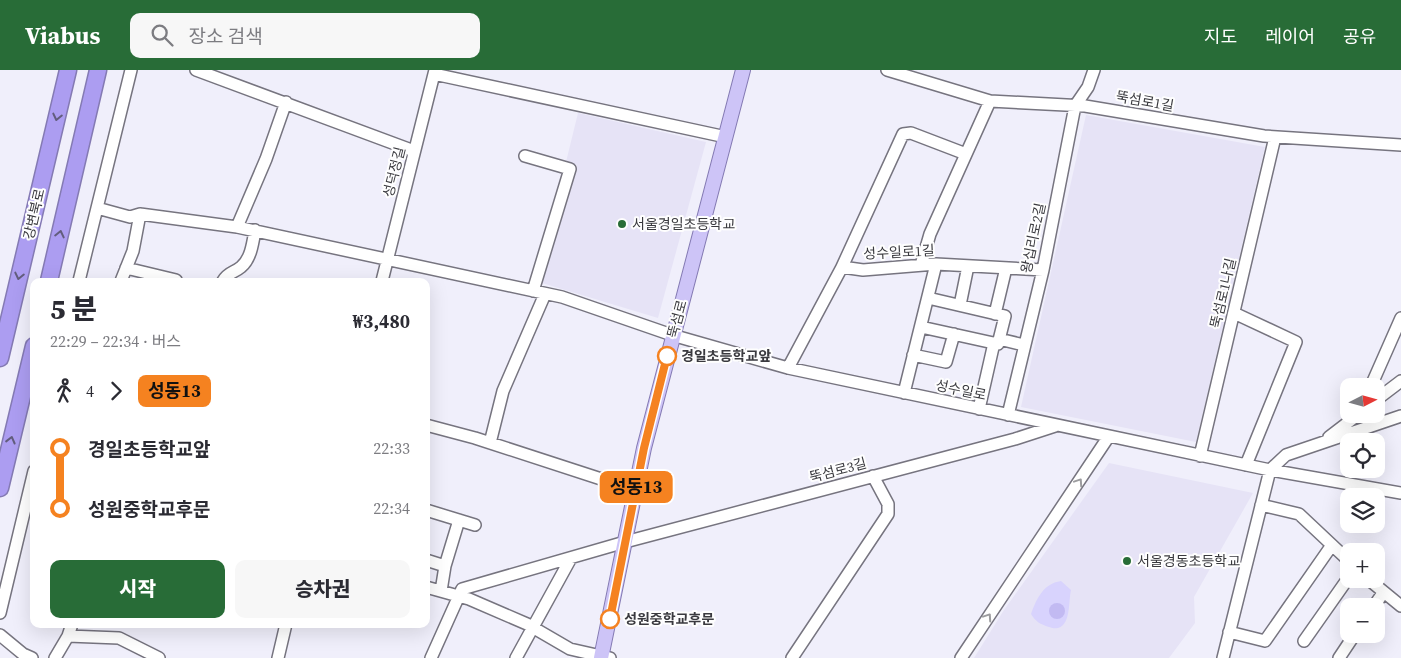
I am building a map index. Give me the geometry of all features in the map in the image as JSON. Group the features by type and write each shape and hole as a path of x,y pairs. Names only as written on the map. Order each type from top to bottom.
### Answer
{"highway":[{"name":"강변북로","path":"0,358 68,70"},
{"path":"50,278 98,70"},
{"path":"0,488 30,363"}],"main road":[{"name":"뚝섬로","path":"604,658 625,542 672,335 743,70"}],"street":[{"path":"80,278 131,70"},
{"path":"196,70 414,151"},
{"name":"뚝섬로1길","path":"887,70 990,101 1085,106 1275,137 1400,143"},
{"name":"왕십리로2길","path":"1008,415 1042,270 1075,106 1088,87 1094,70"},
{"path":"434,72 726,137"},
{"name":"성덕정길","path":"383,278 434,72"},
{"path":"920,264 930,234 990,101"},
{"path":"237,227 266,159 286,102"},
{"path":"788,368 842,267 892,162 903,134 911,133 966,154"},
{"name":"뚝섬로1나길","path":"1200,456 1275,137"},
{"path":"525,156 570,169 533,291"},
{"name":"성수일로","path":"97,208 130,217 140,214 255,230 562,297 672,335 788,368 1200,456 1401,493"},
{"path":"122,278 138,234 140,214"},
{"path":"225,278 232,270 239,269 243,265 252,245 255,230"},
{"path":"904,393 936,264"},
{"name":"성수일로1길","path":"842,267 863,270 936,264 1042,270"},
{"path":"960,305 968,266"},
{"path":"126,268 168,278"},
{"path":"995,314 1006,268"},
{"path":"490,443 503,391 545,294"},
{"path":"928,298 1004,316 979,409"},
{"path":"1234,313 1296,342 1246,465"},
{"path":"1375,378 1401,318"},
{"path":"921,327 1024,345"},
{"path":"914,356 946,362 954,334"},
{"path":"1385,393 1401,381"},
{"path":"1223,658 1270,470 1286,455 1401,416"},
{"path":"1321,443 1347,423"},
{"name":"뚝섬로3길","path":"459,596 462,589 625,542 1057,425"},
{"path":"430,427 490,443 636,490"},
{"path":"961,658 1109,436"},
{"path":"792,658 888,514 888,504 873,476"},
{"path":"0,613 30,488"},
{"path":"1261,505 1299,514 1340,553"},
{"path":"430,511 475,525"},
{"path":"441,591 445,566 459,520"},
{"path":"1230,632 1265,641 1332,545"},
{"path":"516,658 571,558"},
{"path":"430,561 445,566"},
{"path":"430,588 459,596 532,627 570,649 604,658"},
{"path":"1304,641 1341,588"},
{"path":"1378,588 1401,606"},
{"path":"1380,598 1383,593"},
{"path":"431,658 459,596"},
{"path":"55,658 71,628"},
{"path":"278,658 285,628"},
{"path":"0,635 23,654 32,658"},
{"path":"68,636 119,638 159,658"},
{"path":"1339,658 1349,643"}],"shaded area":[{"name":"서울경일초등학교","path":"578,113 706,142 658,318 542,283 577,165 566,162"},
{"path":"1086,115 1265,147 1196,442 1021,407"},
{"name":"서울경동초등학교","path":"1109,463 1253,493 1194,597 1195,623 1169,658 974,658 1004,610"},
{"path":"1061,581 1071,590 1068,616 1062,626 1056,628 1043,625 1031,614 1038,597 1045,589"},
{"path":"1057,603 1065,611 1057,619 1049,611"}],"bus line":[{"name":"성동13","path":"610,619 644,448 667,356"}],"place":[{"name":"서울경일초등학교","path":"622,224"},
{"name":"경일초등학교앞","path":"667,356"},
{"name":"서울경동초등학교","path":"1127,561"},
{"name":"성원중학교후문","path":"610,619"}]}
